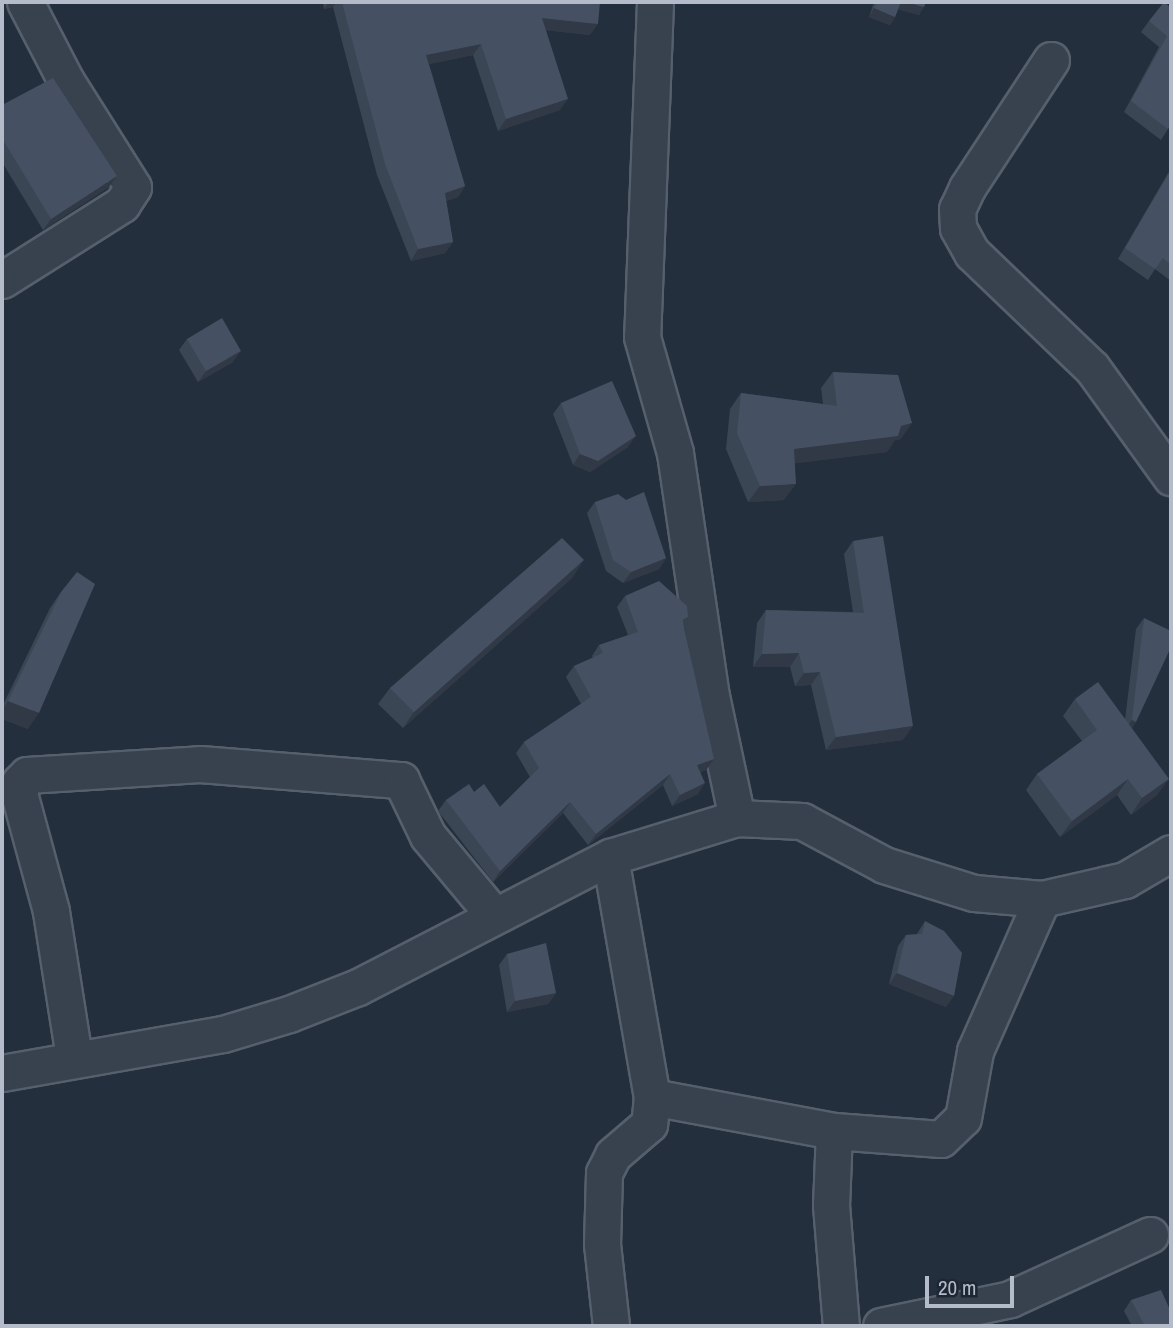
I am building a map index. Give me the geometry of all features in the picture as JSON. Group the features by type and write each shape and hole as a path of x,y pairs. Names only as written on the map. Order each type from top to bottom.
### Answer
{"street":[{"path":"2,280 122,204 133,187 66,81 25,2"},
{"path":"655,2 642,337 675,453 711,696 737,818"},
{"path":"1051,60 967,188 957,209 958,228 972,253 1092,368 1171,477"},
{"path":"74,1057 51,911 20,797 20,782 27,775 200,764 401,780 428,836 493,914"},
{"path":"2,1073 74,1057 212,1036 289,1014 358,987 493,914 610,857 737,818 802,821 884,865 974,893 1042,899 1125,880 1171,853"},
{"path":"610,857 652,1097 649,1125 613,1155 604,1173 602,1244 611,1326"},
{"path":"652,1097 834,1131 941,1139 955,1131 975,1051 1042,899"},
{"path":"834,1131 831,1205 841,1326"},
{"path":"881,1326 1010,1299 1150,1235"}],"building":[{"path":"342,2 600,2 598,24 542,18 568,99 506,119 481,44 426,55 465,186 445,193 453,242 418,249 385,164"},
{"path":"877,2 901,2 895,17 874,8"},
{"path":"906,2 926,2 924,7"},
{"path":"1164,2 1171,8 1171,124 1168,129 1131,101 1167,36 1149,21"},
{"path":"53,78 117,176 51,219 2,138 2,105"},
{"path":"1171,170 1171,265 1163,258 1155,269 1125,248"},
{"path":"222,318 241,351 206,371 187,339"},
{"path":"833,372 898,375 912,423 901,426 898,436 794,449 796,484 760,486 737,433 741,393 837,406"},
{"path":"612,381 636,436 598,461 580,454 561,403"},
{"path":"644,492 666,558 631,572 613,560 595,502 618,494 626,500"},
{"path":"883,536 913,726 836,737 820,672 804,673 799,653 762,654 766,610 864,613 853,541"},
{"path":"562,538 584,560 414,712 390,688"},
{"path":"77,572 95,584 39,713 8,701 61,592"},
{"path":"659,581 687,606 688,617 682,620 714,759 697,765 705,783 680,795 670,774 596,834 570,802 500,871 446,800 469,784 474,792 484,784 500,807 539,768 524,742 591,697 574,666 603,653 599,645 638,632 625,596"},
{"path":"1144,618 1171,631 1171,647 1136,722 1132,720"},
{"path":"1098,682 1169,779 1142,798 1128,779 1072,821 1037,774 1097,730 1075,699"},
{"path":"925,921 944,931 962,953 954,996 897,973 906,935 922,934"},
{"path":"546,943 556,993 515,1001 507,954"},
{"path":"1161,1290 1171,1312 1171,1326 1145,1326 1131,1300"}]}
